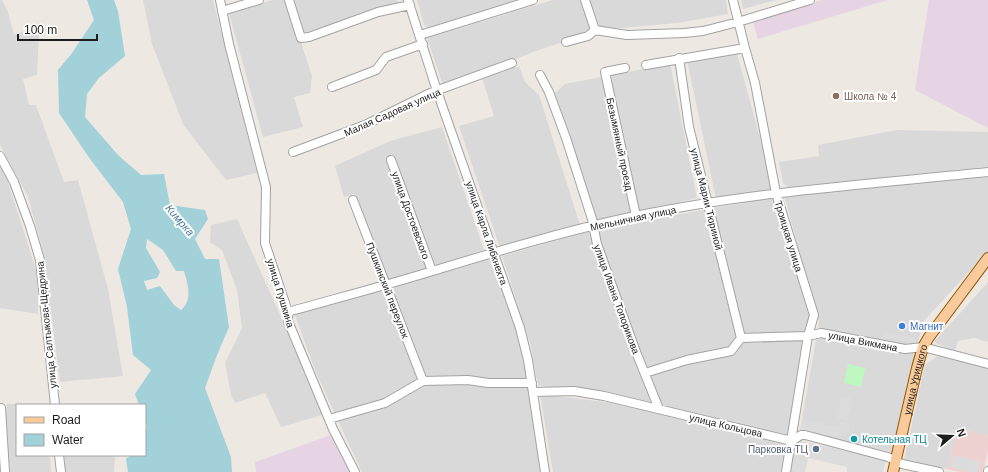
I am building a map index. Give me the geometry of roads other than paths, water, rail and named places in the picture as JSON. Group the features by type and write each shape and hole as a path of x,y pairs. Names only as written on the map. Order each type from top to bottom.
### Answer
{"main road":[{"name":"улица Урицкого","path":"893,472 923,347 988,258"}],"street":[{"name":"улица Пушкина","path":"220,0 229,44 266,187 265,243 288,312 288,322 329,419 355,472"},
{"path":"222,11 259,0"},
{"path":"289,0 301,38 409,3"},
{"path":"420,35 533,0"},
{"path":"585,0 595,30"},
{"name":"Троицкая улица","path":"733,0 755,83 776,193 814,315 808,336 786,472"},
{"path":"566,42 588,36 595,30 627,35 703,31 810,0"},
{"name":"улица Карла Либкнехта","path":"409,3 437,91 520,328 532,383 545,472"},
{"path":"332,86 376,70 386,57 423,44"},
{"path":"646,65 679,58 745,48"},
{"name":"улица Марии Тюриной","path":"679,58 689,126 741,338"},
{"name":"Малая Садовая улица","path":"293,152 365,125 430,93 512,63"},
{"name":"Безымянный проезд","path":"625,68 605,72 636,216"},
{"name":"улица Ивана Топорикова","path":"540,75 549,92 566,138 593,226 597,244 636,352 659,409"},
{"name":"улица Салтыкова-Щедрина","path":"0,156 14,182 30,226 40,260 55,404"},
{"name":"улица Достоевского","path":"391,160 432,271"},
{"name":"Мельничная улица","path":"288,312 494,253 636,216 707,203 776,193 988,172"},
{"name":"Пушкинский переулок","path":"353,200 423,381"},
{"name":"улица Викмана","path":"741,338 808,336 821,333 905,349 923,347 988,364"},
{"path":"645,374 687,360 731,351 741,338"},
{"path":"329,419 385,403 423,381 468,380 488,383 532,383"},
{"name":"улица Кольцова","path":"533,392 574,391 604,396 792,441 801,435 805,435 885,456 902,464 938,472"},
{"path":"1,408 5,472"},
{"path":"59,456 61,472"}],"water":[{"name":"Кимрка","path":"87,0 114,0 118,11 125,56 99,78 87,94 85,117 118,155 141,175 164,174 170,205 205,210 208,219 195,239 205,259 219,259 229,327 205,388 231,457 232,472 128,472 126,459 130,456 146,456 146,404 139,404 135,394 151,370 133,355 127,307 118,269 131,229 123,202 90,159 59,113 58,70 72,53 94,20","holes":["147,239 163,250 176,271 184,271 188,287 187,302 181,310 174,305 160,286 147,290 144,281 157,278 160,272 146,248"]}],"place":[{"name":"Школа № 4","path":"836,96"},
{"name":"Магнит","path":"902,326"},
{"name":"Котельная ТЦ","path":"854,439"},
{"name":"Парковка ТЦ","path":"816,449"}]}
